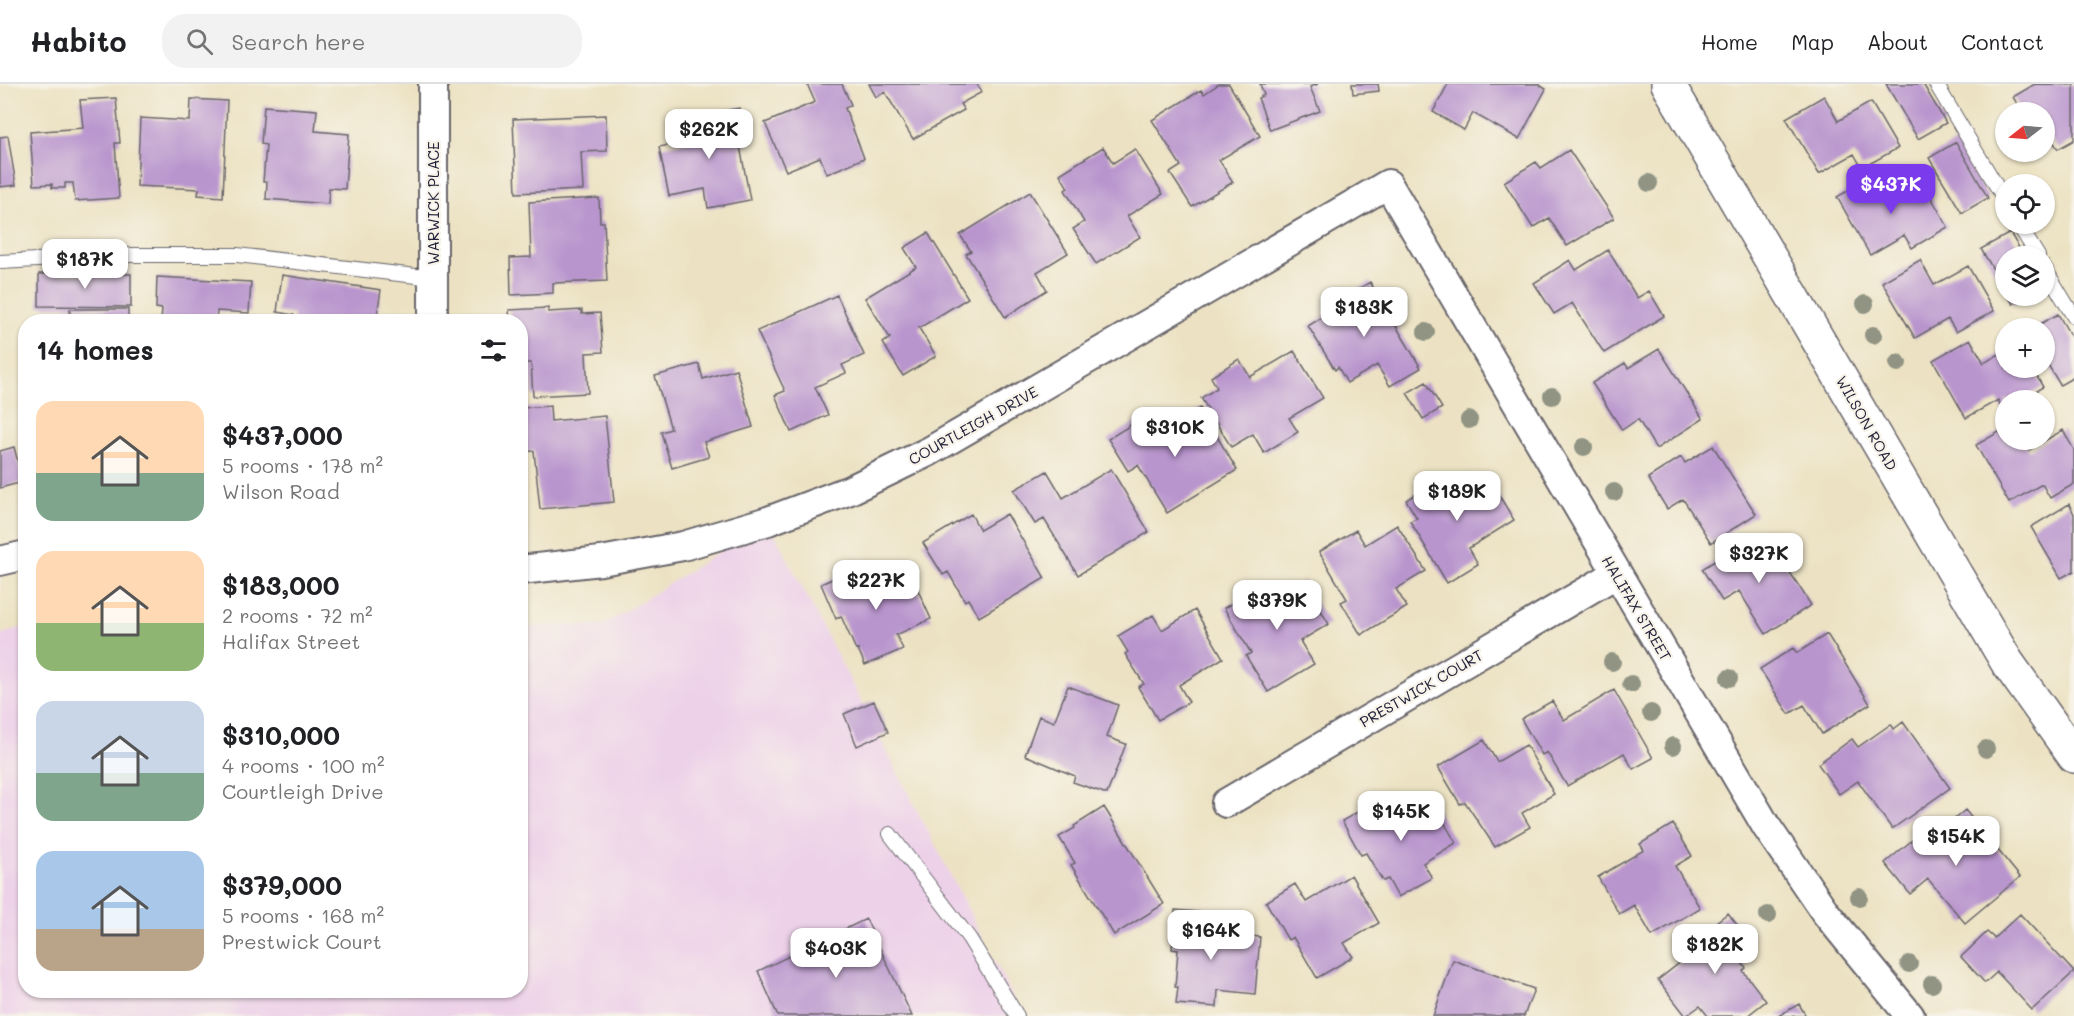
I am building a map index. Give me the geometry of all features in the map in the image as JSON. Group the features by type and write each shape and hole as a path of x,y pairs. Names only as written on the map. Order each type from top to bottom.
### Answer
{"street":[{"name":"WARWICK PLACE","path":"433,84 433,314"},
{"name":"WILSON ROAD","path":"1668,84 2007,662 2074,756"},
{"name":"COURTLEIGH DRIVE","path":"528,569 601,561 682,546 768,521 850,490 930,451 1388,184"},
{"name":"HALIFAX STREET","path":"1388,184 1766,826 1826,912 1910,1016"},
{"path":"0,561 18,557"},
{"name":"PRESTWICK COURT","path":"1226,802 1616,574"}],"lane":[{"path":"1936,84 1995,183"},
{"path":"0,262 131,255 237,255 433,278"},
{"path":"2055,285 2074,317"},
{"path":"890,834 969,938 1017,1016"}],"shaded area":[{"path":"768,521 1023,1016 0,1016 0,635 18,629 18,998 528,998 528,627 604,625"}],"building":[{"path":"807,84 842,84 851,105 845,108 864,158 827,174 820,157 786,171 765,123 815,102"},
{"path":"869,84 977,84 982,92 960,104 964,110 913,139 885,92 876,97"},
{"path":"1219,84 1229,84 1260,136 1219,160 1233,182 1192,207 1170,173 1181,166 1152,120 1201,90 1204,94"},
{"path":"1260,84 1318,84 1310,87 1320,111 1270,130 1258,98 1264,95"},
{"path":"1352,84 1378,84 1379,91 1353,94"},
{"path":"1448,84 1538,84 1546,89 1519,139 1473,113 1464,130 1433,112"},
{"path":"1886,84 1923,84 1946,123 1918,139"},
{"path":"2035,84 2074,85 2074,140 2058,149 2055,144 2055,102 2016,102 2013,97"},
{"path":"1824,96 1838,121 1871,102 1898,148 1862,168 1854,154 1819,174 1786,118"},
{"path":"116,98 120,143 115,143 119,198 75,201 73,183 65,183 65,188 52,188 52,184 34,185 30,132 83,128 80,100"},
{"path":"191,99 227,101 223,197 198,195 199,189 137,186 140,118 190,121"},
{"path":"264,106 317,110 315,131 349,134 345,189 329,188 328,204 266,199 267,182 263,182 266,145 261,144"},
{"path":"739,108 746,145 740,146 750,200 708,208 705,189 669,196 659,147 695,140 690,117"},
{"path":"606,115 607,151 581,152 583,190 516,193 513,119"},
{"path":"8,136 16,185 0,187 0,137"},
{"path":"1956,142 1988,198 1962,213 1929,158"},
{"path":"1103,147 1113,163 1135,149 1163,194 1127,216 1140,237 1096,264 1073,229 1084,222 1065,190 1068,188 1060,174"},
{"path":"1569,150 1614,218 1567,246 1549,218 1533,228 1504,182 1536,162 1541,168"},
{"path":"1875,175 1890,202 1923,183 1948,227 1912,248 1904,235 1870,255 1837,197"},
{"path":"1030,192 1068,253 1037,272 1047,290 1005,317 966,254 971,251 960,235"},
{"path":"599,198 600,222 604,222 607,281 553,283 553,293 511,295 510,258 531,257 529,202"},
{"path":"928,233 968,298 919,328 936,356 903,376 883,343 890,338 865,298 916,267 904,248"},
{"path":"2008,234 2011,234 2018,246 1995,246 1995,273 1981,249"},
{"path":"1608,250 1637,298 1649,291 1664,316 1604,353 1572,303 1554,314 1534,283 1570,260 1576,270"},
{"path":"1920,260 1934,285 1968,266 1994,311 1956,332 1948,319 1915,338 1882,282"},
{"path":"39,274 131,274 131,307 39,306"},
{"path":"282,275 381,290 377,314 277,312"},
{"path":"157,277 251,282 249,313 217,311 217,314 162,314 162,309 156,308"},
{"path":"1370,282 1421,368 1390,386 1377,365 1347,383 1338,367 1335,370 1308,326 1342,305 1339,301"},
{"path":"837,295 864,355 842,365 846,373 815,387 828,415 791,432 775,395 785,391 757,331"},
{"path":"548,308 548,312 582,310 582,314 600,313 603,352 586,353 588,393 533,396 531,363 528,363 528,314 509,314 509,310"},
{"path":"70,309 128,309 128,314 70,314"},
{"path":"2058,314 2074,342 2074,377 2060,385 2055,377 2055,318 2051,318"},
{"path":"1970,339 1984,363 1995,356 1995,378 2038,378 2043,387 2038,390 1995,390 1995,402 1966,418 1933,360"},
{"path":"1659,349 1703,419 1656,449 1638,419 1622,430 1592,383 1625,363 1628,368"},
{"path":"1294,351 1323,398 1289,418 1298,432 1264,453 1253,434 1231,447 1201,398 1217,388 1211,377 1239,359 1250,377"},
{"path":"699,364 703,379 736,369 753,427 704,442 709,457 672,468 661,432 671,429 655,376"},
{"path":"1426,382 1442,408 1423,419 1407,393"},
{"path":"550,406 551,421 605,416 614,502 540,509 534,451 528,451 528,407"},
{"path":"1200,408 1237,470 1167,513 1138,465 1128,471 1108,439 1142,418 1153,436"},
{"path":"2063,430 2074,450 2074,484 2050,498 2042,484 2009,503 1976,445 1995,434 1995,450 2055,450 2055,435"},
{"path":"1713,446 1756,514 1711,543 1683,499 1667,509 1648,478 1681,457 1685,463"},
{"path":"14,447 18,463 18,483 0,488 0,451"},
{"path":"1111,469 1149,532 1078,575 1044,519 1035,524 1014,490 1047,471 1063,498"},
{"path":"1486,474 1514,520 1469,548 1478,564 1447,583 1410,521 1417,518 1406,500 1446,476 1455,492"},
{"path":"2069,504 2074,514 2074,571 2061,578 2031,527"},
{"path":"971,514 980,530 1007,514 1045,578 979,617 968,599 965,601 948,572 943,575 923,543"},
{"path":"1397,525 1426,571 1396,589 1407,607 1361,635 1341,602 1347,599 1319,552 1356,530 1365,545"},
{"path":"1768,538 1811,605 1766,634 1739,591 1722,601 1702,569 1735,548 1740,556"},
{"path":"908,568 931,619 896,635 903,649 865,665 841,616 836,619 821,584 854,569 863,588"},
{"path":"1303,581 1329,624 1300,641 1314,664 1268,692 1246,656 1251,653 1224,608 1263,584 1272,600"},
{"path":"1195,610 1223,658 1179,685 1189,702 1158,720 1138,687 1144,684 1125,654 1128,652 1118,636 1153,615 1162,630"},
{"path":"1827,634 1870,704 1822,734 1804,705 1789,714 1760,669 1793,648 1797,653"},
{"path":"1068,686 1118,705 1107,737 1126,744 1107,794 1073,782 1075,776 1025,755 1039,716 1054,722"},
{"path":"1614,690 1653,758 1633,769 1624,753 1567,786 1547,752 1542,755 1521,719 1552,701 1564,720"},
{"path":"874,701 888,732 857,746 844,714"},
{"path":"1903,722 1950,788 1892,829 1858,781 1839,794 1818,764 1852,739 1858,747 1891,724 1894,729"},
{"path":"1484,740 1497,762 1526,745 1554,794 1522,813 1530,827 1495,847 1465,802 1460,804 1438,767"},
{"path":"1429,796 1456,843 1423,863 1432,878 1398,897 1388,879 1383,881 1366,853 1361,855 1342,821 1373,803 1384,822"},
{"path":"1104,807 1164,904 1114,935 1071,865 1075,863 1059,837"},
{"path":"1965,810 2020,877 1965,923 1928,879 1910,894 1885,863 1917,836 1924,845"},
{"path":"1673,824 1692,856 1675,866 1700,908 1652,936 1634,905 1619,914 1598,877 1644,850 1640,844"},
{"path":"1351,875 1379,923 1344,943 1353,957 1317,978 1293,937 1288,940 1266,902 1295,884 1306,902"},
{"path":"1175,910 1210,913 1208,932 1260,937 1255,994 1218,990 1217,1007 1176,1004 1178,950 1172,949"},
{"path":"1728,913 1751,943 1736,955 1746,968 1743,971 1766,1001 1747,1016 1708,1016 1700,1006 1686,1016 1658,980 1701,946 1695,938"},
{"path":"2020,914 2074,972 2032,1010 1997,972 1985,983 1961,957 1987,932 1994,938"},
{"path":"866,919 912,1016 778,1016 758,971"},
{"path":"1453,960 1534,989 1524,1016 1433,1016"},
{"path":"1799,1004 1806,1016 1778,1016"}]}
